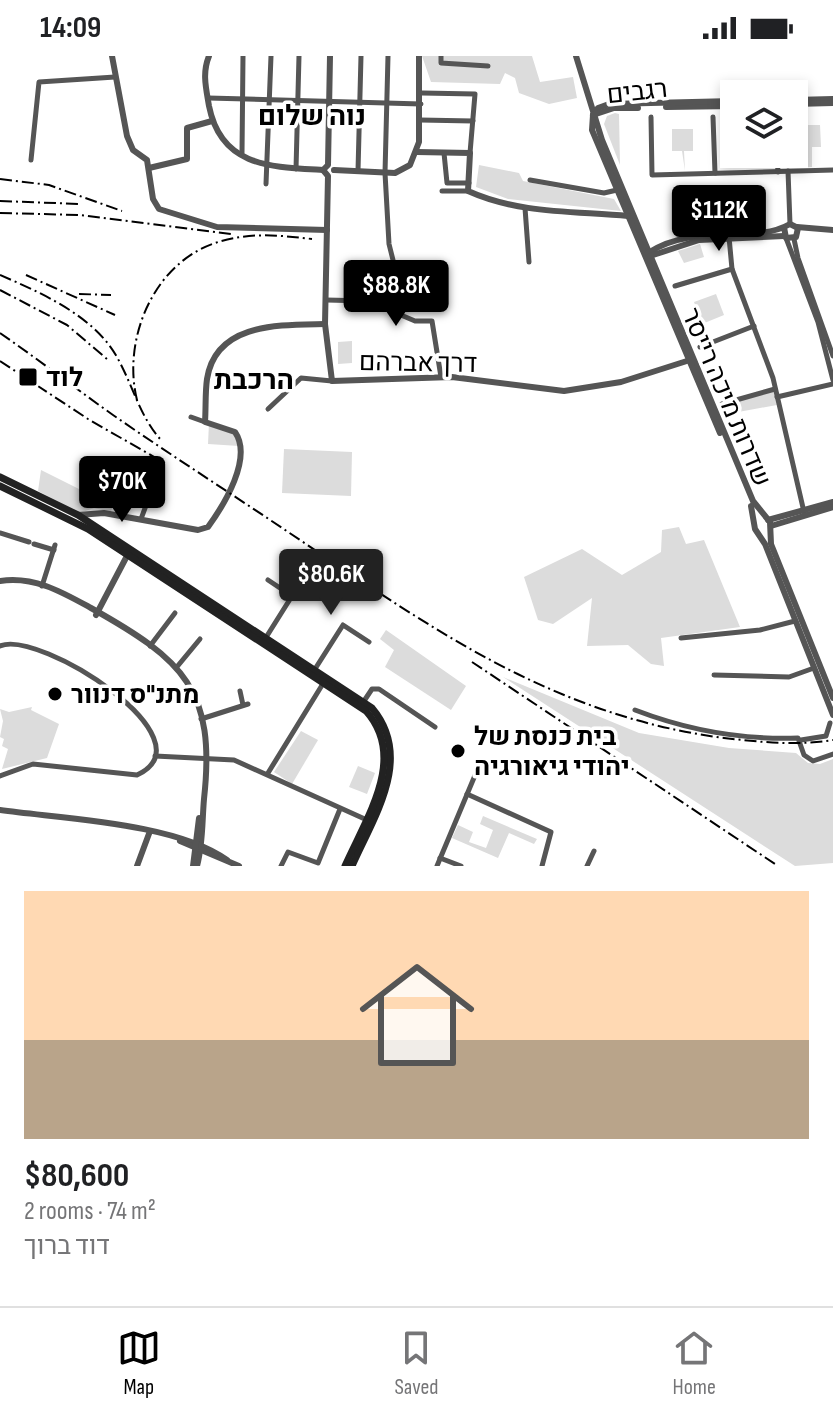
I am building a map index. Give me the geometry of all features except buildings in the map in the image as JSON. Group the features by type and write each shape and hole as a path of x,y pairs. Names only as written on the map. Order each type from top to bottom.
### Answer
{"main road":[{"path":"0,477 74,517 132,554 266,640 366,711 383,739 384,772 352,866"},
{"path":"0,486 92,524 132,554"},
{"path":"266,640 315,669 324,679 364,701 385,727 393,755 389,781 345,866"}],"street":[{"path":"112,56 133,150 143,155 149,168 153,199 159,209 217,227 327,230"},
{"path":"209,56 204,81 212,121 218,136 242,153 268,166 385,173 403,170 417,152 422,93 419,56"},
{"path":"242,153 243,56"},
{"path":"266,184 271,56"},
{"path":"296,169 299,56"},
{"path":"268,409 301,378 332,381 325,324 330,56"},
{"path":"358,171 361,56"},
{"path":"388,56 385,173 389,244 393,260"},
{"path":"441,56 441,63 488,66"},
{"path":"576,56 593,115"},
{"path":"31,160 39,82 115,77"},
{"path":"422,93 475,94 468,187"},
{"path":"208,98 421,104"},
{"path":"808,102 833,101"},
{"name":"רגבים","path":"593,115 598,108 609,104 720,103"},
{"name":"רגבים","path":"593,115 614,108 720,104"},
{"path":"598,130 602,114"},
{"name":"שדרות מיכה רייסר","path":"593,115 753,501 768,523 771,544 833,698"},
{"name":"שדרות מיכה רייסר","path":"593,115 592,130 628,216 650,254 750,503 758,533"},
{"path":"651,117 652,175 833,170"},
{"path":"713,117 715,173"},
{"path":"420,120 473,121"},
{"path":"149,168 187,159 187,128 212,121"},
{"path":"417,152 470,153"},
{"path":"444,153 447,183 468,187 525,208 628,216"},
{"path":"778,168 778,172"},
{"path":"777,397 833,382 818,322 790,238 788,171"},
{"path":"530,180 604,193 617,190"},
{"path":"442,191 468,187"},
{"path":"525,208 529,262"},
{"path":"650,254 691,241 790,226 833,232"},
{"path":"790,226 790,238 833,356"},
{"path":"729,235 790,238 833,232"},
{"path":"729,235 732,269 775,389 804,512"},
{"path":"675,286 732,269"},
{"path":"326,300 368,301 415,321 432,321 441,377"},
{"path":"205,422 210,370 233,337 276,326 325,324"},
{"path":"700,347 754,326"},
{"name":"דרך אברהם","path":"332,381 441,377 564,391 621,382 690,360"},
{"path":"722,404 775,389"},
{"path":"74,517 95,513 198,530 211,524 236,477 239,439 232,430 191,417"},
{"path":"141,519 151,492"},
{"path":"754,524 768,523 833,504"},
{"path":"92,524 90,517 95,513"},
{"path":"768,523 758,533 833,715"},
{"path":"0,533 55,548 43,585"},
{"path":"97,614 132,554"},
{"path":"266,640 292,596 268,580"},
{"path":"0,583 43,585 97,614 150,646 176,668 192,689 202,718 206,758 204,803 195,866"},
{"path":"150,646 175,613"},
{"path":"97,614 146,647 174,671 192,696 202,718"},
{"path":"681,638 760,630 795,621"},
{"path":"315,669 343,625 369,642"},
{"path":"176,668 200,639"},
{"path":"0,646 21,643 109,689 148,725 155,756 147,769 137,775 33,764 0,776"},
{"path":"714,675 789,677 814,668"},
{"path":"268,773 324,679"},
{"path":"364,701 376,688 435,727"},
{"path":"202,718 245,705 240,691"},
{"path":"635,710 675,724 756,739 801,740 826,736 830,723"},
{"path":"801,740 804,755 810,760 833,754"},
{"path":"155,756 228,759 268,773 368,820"},
{"path":"437,866 481,761"},
{"path":"467,794 551,832 542,866"},
{"path":"281,866 288,852 318,863 340,809"},
{"path":"0,810 150,831 198,846 239,866"},
{"path":"137,866 150,831"},
{"path":"587,866 594,851"},
{"path":"440,858 461,866"}],"shaded area":[{"path":"422,56 532,56 540,82 573,77 577,98 549,104 519,93 515,78 505,73 500,84 431,82"},
{"path":"619,114 620,165 604,124 607,116"},
{"path":"808,125 820,125 821,147 812,147 812,167 808,167"},
{"path":"672,129 693,129 693,151 684,151 685,171 682,151 672,151"},
{"path":"479,165 519,173 523,181 614,199 621,211 508,199 476,187"},
{"path":"700,244 704,257 684,263 678,251"},
{"path":"716,294 724,315 702,324 694,302"},
{"path":"352,341 352,363 338,364 338,342"},
{"path":"774,391 777,405 722,415 719,407"},
{"path":"209,423 232,430 239,446 208,444"},
{"path":"284,449 352,452 351,496 282,493"},
{"path":"41,470 97,498 106,478 119,482 111,512 94,508 80,513 38,491"},
{"path":"679,527 686,544 704,540 740,627 661,638 664,666 651,664 628,645 587,646 592,598 553,624 538,620 524,577 582,549 622,575 661,552 662,530"},
{"path":"386,630 466,686 451,710 385,667 394,650 380,639"},
{"path":"503,677 639,733 729,748 796,753 808,763 820,764 833,759 833,863 795,866"},
{"path":"32,707 31,710 59,724 47,758 2,769 8,749 2,746 4,739 0,737 3,721 0,709 9,712"},
{"path":"301,731 318,740 292,784 274,772"},
{"path":"358,766 375,773 367,794 349,787"},
{"path":"483,816 537,839 534,844 509,833 498,858 452,838 458,825 473,832 469,842 486,848 493,830 480,824"}],"railway":[{"path":"0,179 49,185 122,211"},
{"path":"0,201 80,204"},
{"path":"0,213 80,215 231,234"},
{"path":"137,400 134,353 139,329 159,286 175,268 193,253 239,237 263,235 312,239"},
{"path":"0,275 50,298 96,331 118,359 142,411 161,440"},
{"path":"26,275 115,315"},
{"path":"0,290 67,325 107,359"},
{"path":"79,294 111,295"},
{"path":"0,333 113,415 400,607 500,665 606,711 663,727 765,742 833,740"},
{"path":"0,361 88,419 168,465"},
{"path":"472,662 778,866"}],"place":[{"name":"לוד","path":"28,377"},
{"name":"מתנ\"ס דנוור","path":"55,694"},
{"name":"בית כנסת של יהודי גיאורגיה","path":"458,751"}],"district":[{"name":"נוה שלום","path":"312,115"},
{"name":"הרכבת","path":"254,379"}]}
